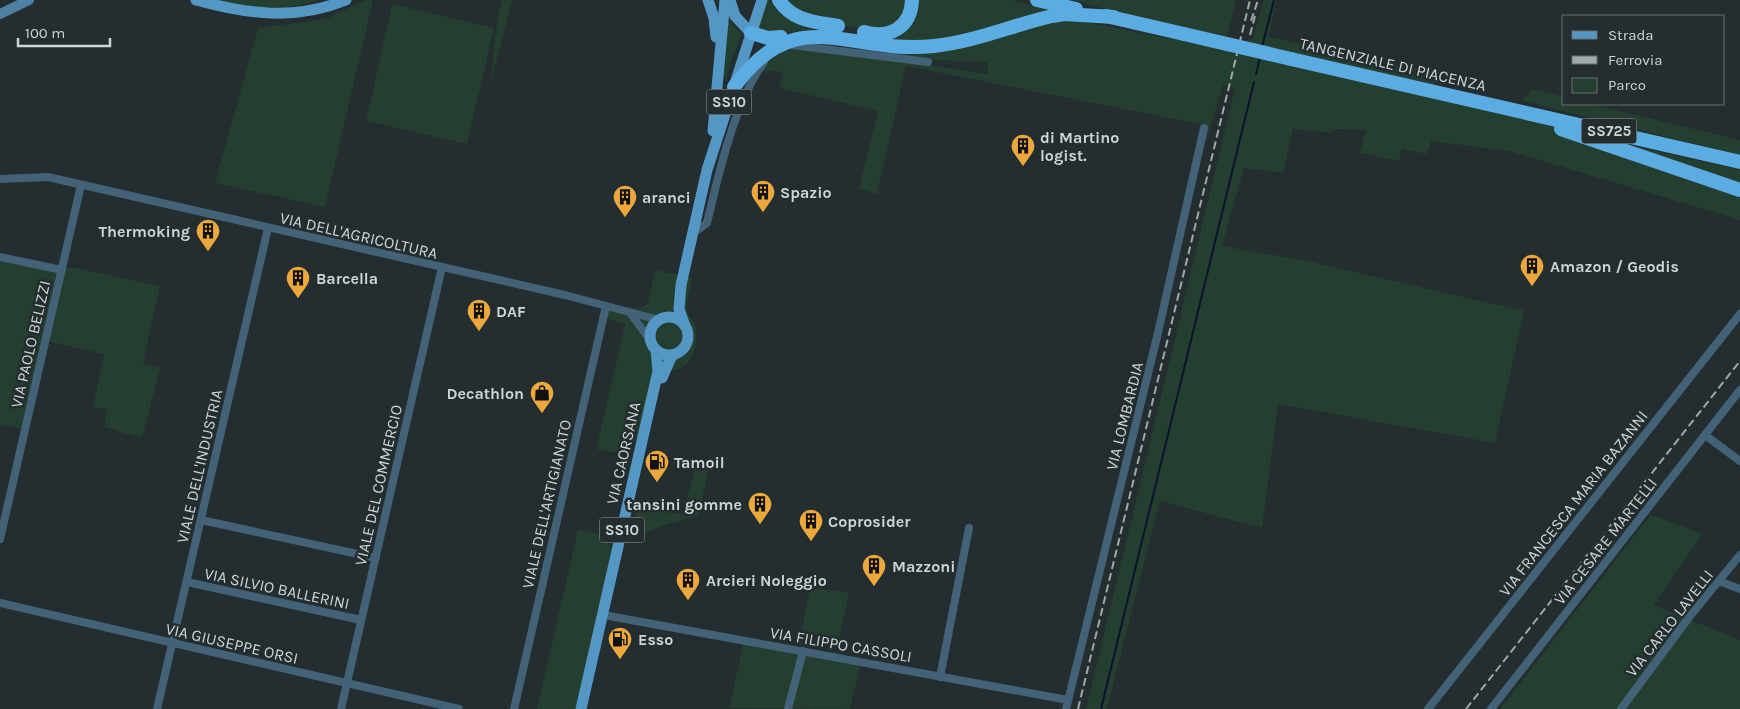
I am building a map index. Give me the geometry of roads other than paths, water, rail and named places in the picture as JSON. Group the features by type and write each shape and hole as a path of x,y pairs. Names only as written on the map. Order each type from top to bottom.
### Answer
{"highway":[{"path":"779,0 786,10 799,18 880,35 893,32 904,25 910,14 912,0"},
{"name":"TANGENZIALE DI PIACENZA","path":"1037,0 1740,162"},
{"path":"1066,0 1114,17"},
{"path":"751,33 768,38 821,32 898,47 934,46 967,40 1064,14 1114,17"},
{"path":"734,87 762,52 776,41 792,35"},
{"path":"1477,101 1502,114 1568,131 1740,190"}],"main road":[{"path":"0,8 15,0"},
{"path":"0,14 29,0"},
{"path":"196,0 248,12 278,14 308,11 346,0"},
{"path":"708,0 715,28 718,78"},
{"name":"SS10","path":"707,170 725,0"},
{"path":"730,0 735,16 751,33"},
{"name":"SS10","path":"685,326 679,309 681,285 707,170 762,0"},
{"name":"SS10","path":"660,319 670,308 681,285"},
{"path":"674,318 685,326 687,342 680,351 672,355 666,355 653,345 651,329 660,319 674,318"},
{"name":"VIA CAORSANA","path":"581,709 658,372 653,345"},
{"name":"VIA CAORSANA","path":"587,709 664,371 672,355"}],"street":[{"path":"692,234 708,223 724,154 753,77 778,50 793,44 928,62"},
{"name":"VIA LOMBARDIA","path":"1066,709 1158,337 1204,128"},
{"name":"VIA DELL'AGRICOLTURA","path":"0,179 48,177 660,319"},
{"name":"VIA PAOLO BELIZZI","path":"0,539 81,185"},
{"name":"VIALE DELL'INDUSTRIA","path":"157,709 268,228"},
{"path":"0,257 62,270"},
{"name":"VIALE DEL COMMERCIO","path":"341,709 442,267"},
{"name":"VIALE DELL'ARTIGIANATO","path":"514,709 606,306"},
{"path":"630,312 653,345"},
{"name":"VIA FRANCESCA MARIA BAZANNI","path":"1428,709 1740,314"},
{"name":"VIA CESARE MARTELLI","path":"1491,709 1740,390"},
{"path":"1705,435 1740,461"},
{"path":"201,520 376,558"},
{"path":"940,676 969,528"},
{"name":"VIA CARLO LAVELLI","path":"1621,709 1690,616 1740,555"},
{"path":"1719,581 1740,590"},
{"name":"VIA SILVIO BALLERINI","path":"187,582 361,620"},
{"name":"VIA GIUSEPPE ORSI","path":"0,603 458,709"},
{"name":"VIA FILIPPO CASSOLI","path":"609,616 1068,700"},
{"path":"788,709 803,651"}],"waterway":[{"path":"1262,47 1274,0"},
{"path":"1256,74 1260,57"},
{"path":"1101,709 1254,82"}],"railway":[{"path":"1078,709 1250,0"},
{"path":"1251,21 1258,0"},
{"path":"1250,35 1255,16"},
{"path":"1466,709 1740,361"}],"place":[{"name":"di Martino logist.","path":"1023,167"},
{"name":"Spazio","path":"763,213"},
{"name":"aranci","path":"625,218"},
{"name":"Thermoking","path":"208,252"},
{"name":"Amazon / Geodis","path":"1532,287"},
{"name":"Barcella","path":"298,299"},
{"name":"DAF","path":"479,332"},
{"name":"Decathlon","path":"542,414"},
{"name":"Tamoil","path":"657,483"},
{"name":"tansini gomme","path":"760,525"},
{"name":"Coprosider","path":"811,542"},
{"name":"Mazzoni","path":"874,587"},
{"name":"Arcieri Noleggio","path":"688,601"},
{"name":"Esso","path":"620,660"}]}
